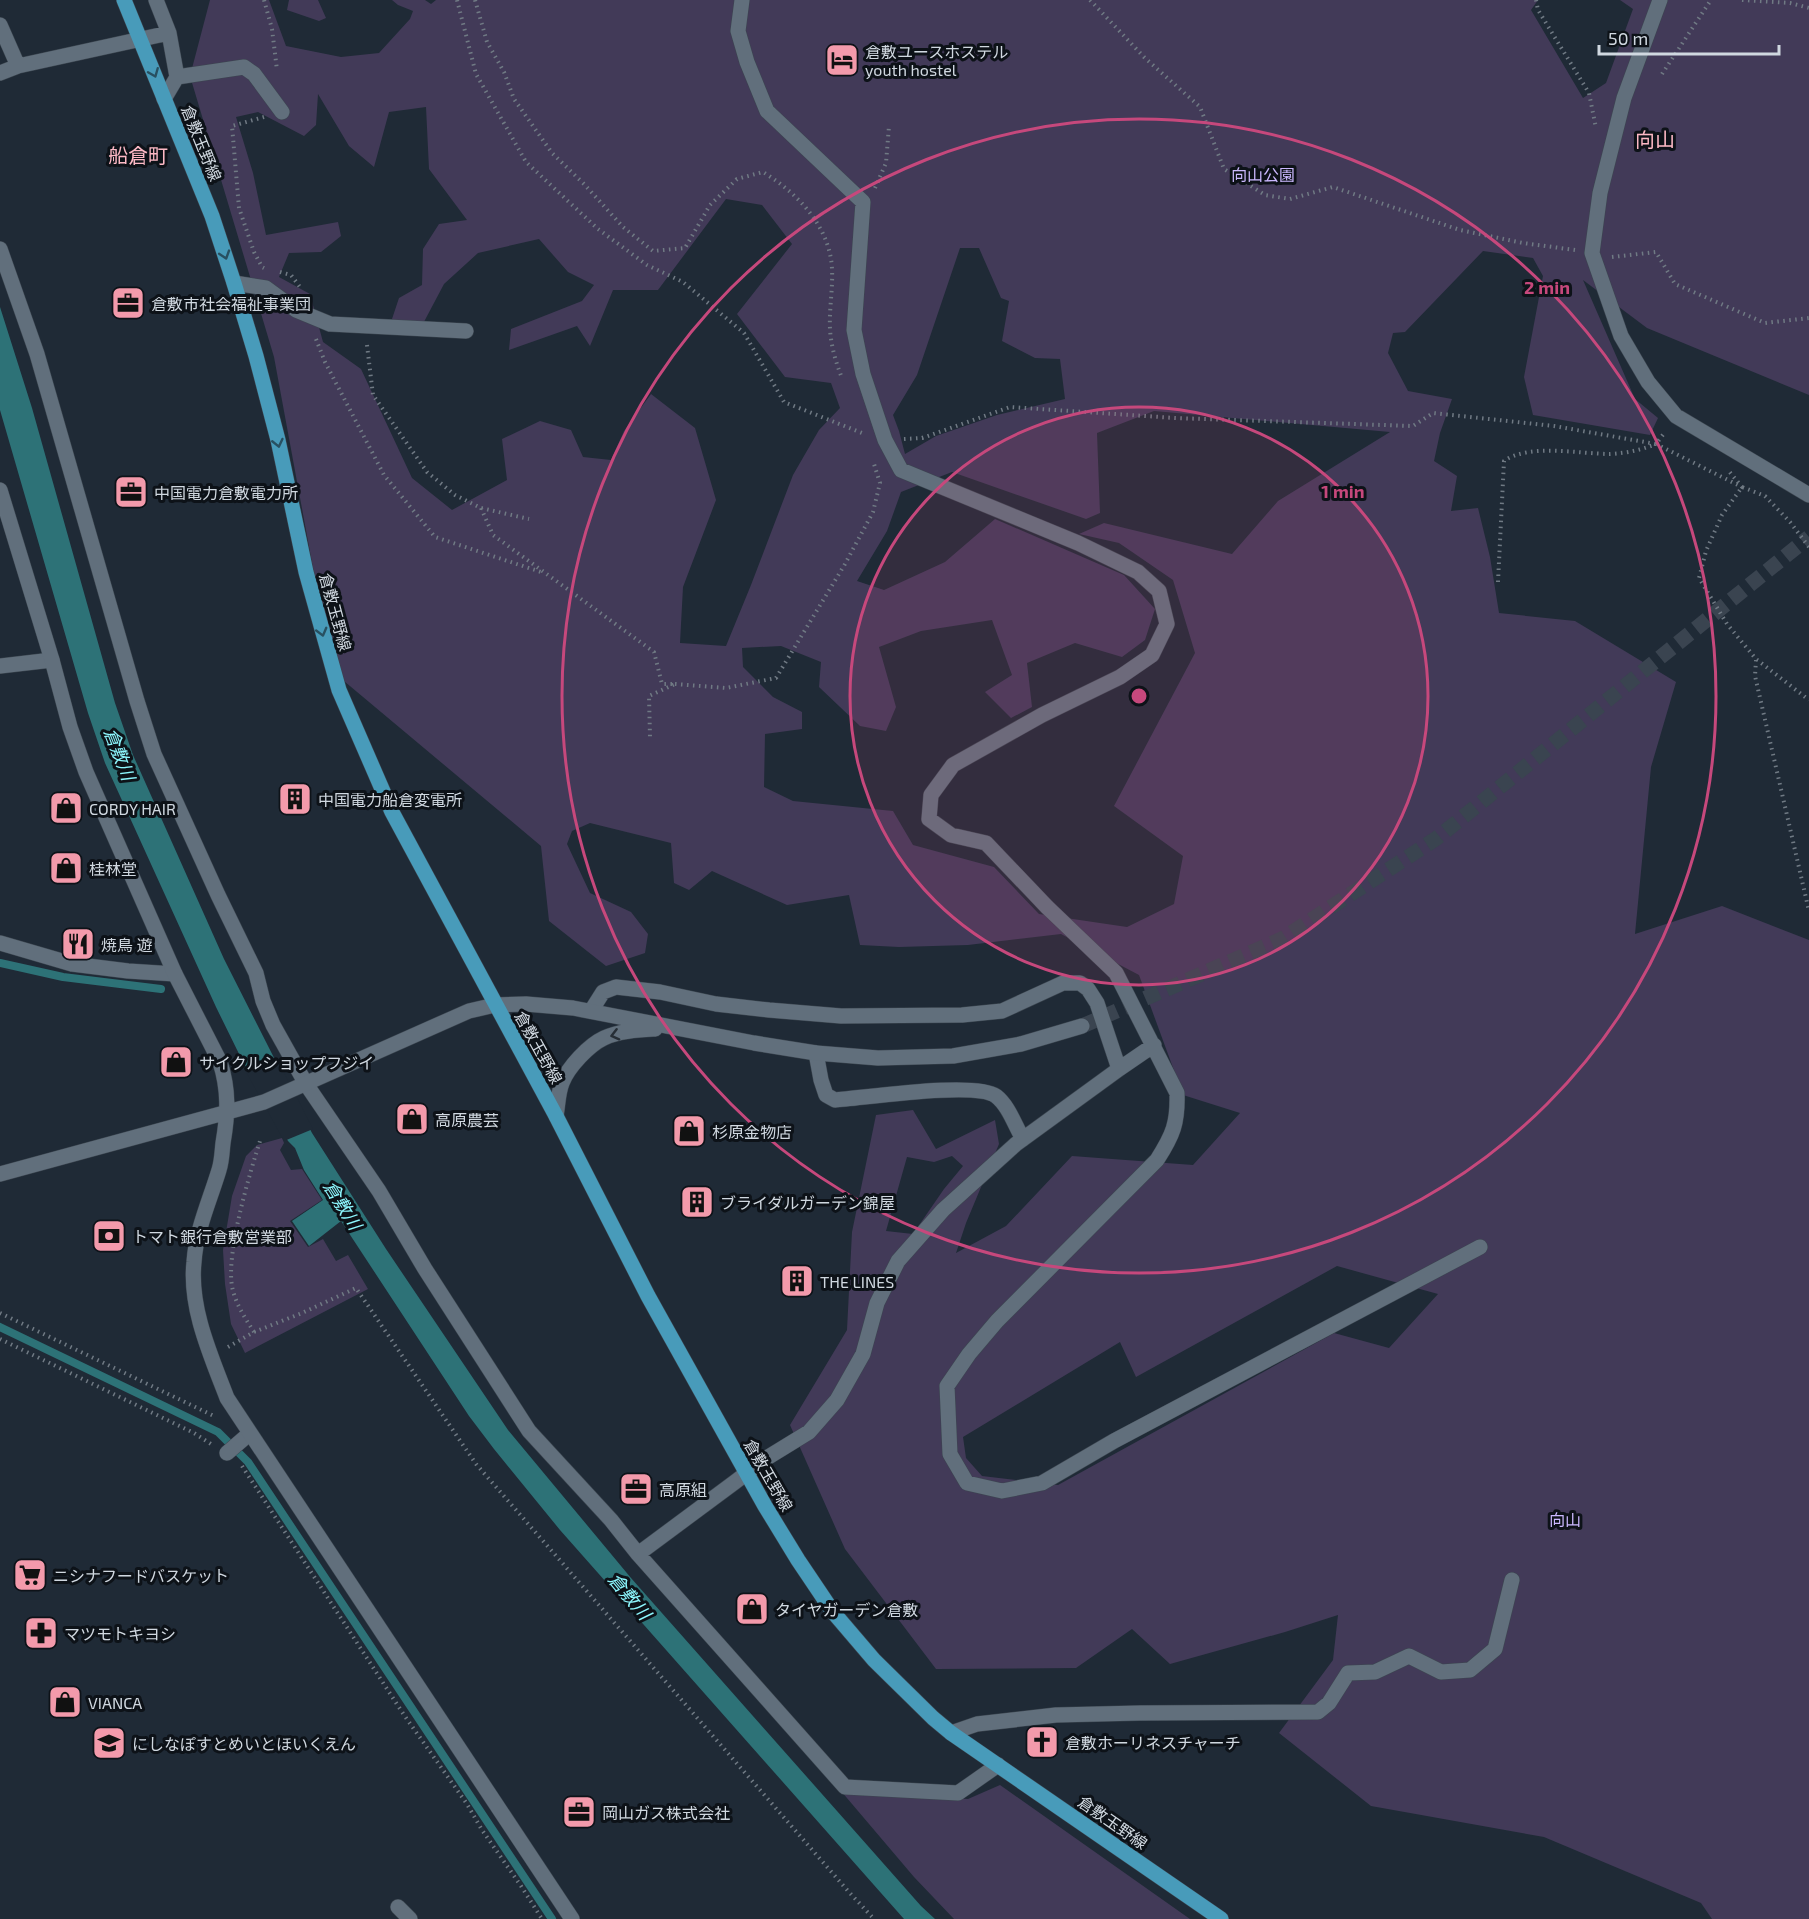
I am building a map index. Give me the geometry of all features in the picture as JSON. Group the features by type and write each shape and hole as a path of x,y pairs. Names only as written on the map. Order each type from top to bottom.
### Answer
{"main road":[{"name":"倉敷玉野線","path":"124,0 212,216 234,283 278,440 306,572 339,690 392,812 556,1116 648,1296 747,1473 798,1560 833,1612 874,1660 933,1718 1221,1919"}],"street":[{"path":"156,0 169,33 177,77 164,99"},
{"path":"742,0 738,31 747,62 767,111 863,202 854,330 862,374 885,440 901,470 1078,543 1138,572 1159,591 1167,624 1152,655 1119,677 1042,715 953,765 931,795 928,819 951,835 986,843 1047,907 1116,973 1177,1093 1178,1113 1171,1138 1157,1160 997,1321 969,1354 947,1386 950,1454 967,1483 1002,1491 1042,1483 1114,1441 1480,1246"},
{"path":"1660,0 1624,98 1600,193 1592,253 1621,336 1648,382 1676,416 1809,495"},
{"path":"0,25 18,66"},
{"path":"0,73 18,66 169,33"},
{"path":"177,77 244,67 254,74 282,112"},
{"path":"0,249 37,354 154,754 256,973 263,1001 300,1087 379,1191 425,1269 529,1431 611,1520 638,1554 845,1787 958,1793 998,1765"},
{"path":"234,283 266,288 296,310 330,324 466,331"},
{"path":"0,489 70,727 86,772 176,974 225,1076 228,1112 220,1167 198,1235 193,1281 201,1324 227,1398 245,1433 572,1919"},
{"path":"0,666 52,660"},
{"path":"0,942 72,964 176,974"},
{"path":"591,1011 603,993 616,987 660,992 716,1004 841,1016 962,1015 1002,1011 1063,983 1080,983 1088,988 1096,1003 1119,1069"},
{"path":"0,1174 264,1102 469,1011 495,1005 526,1004 591,1011 816,1053 878,1058 953,1056 1021,1044 1082,1026"},
{"path":"556,1116 562,1083 571,1066 603,1038 630,1031 673,1028"},
{"path":"638,1554 765,1459 809,1432 837,1400 863,1354 877,1303 898,1261 943,1210 1023,1139 1154,1045"},
{"path":"816,1053 826,1095 835,1100 917,1092 979,1091 995,1095 1005,1106 1023,1139"},
{"path":"228,1452 245,1433"},
{"path":"951,1732 977,1724 1056,1715 1318,1712 1329,1703 1348,1673 1375,1671 1409,1656 1441,1672 1470,1670 1495,1649 1512,1580"},
{"path":"398,1907 410,1919"}],"path":[{"path":"458,0 476,74 526,162 598,229 647,265 684,282 744,333 784,402 864,434 860,424"},
{"path":"475,0 487,42 504,72 514,99 552,153 623,227 653,251 685,248 710,206 737,179 763,172 780,182 802,203 824,233 832,267 830,330 836,363 844,383"},
{"path":"1090,0 1144,57 1200,107 1224,169 1265,195 1290,199 1334,187 1460,230 1523,243 1606,257 1656,252 1675,284 1695,293 1765,323 1809,318"},
{"path":"1536,0 1538,10 1589,93 1596,128"},
{"path":"1662,74 1711,0"},
{"path":"1742,0 1790,3 1809,8"},
{"path":"863,202 875,189 886,163 889,126"},
{"path":"365,326 372,395 427,472 455,495 481,508 529,519"},
{"path":"885,440 922,438 1010,407 1175,418 1413,426 1433,413 1554,426 1656,444 1765,496 1790,522 1809,547"},
{"path":"1498,582 1504,461 1512,455 1531,450 1612,454 1636,452 1656,444 1676,416"},
{"path":"1724,445 1725,467 1742,487"},
{"path":"481,508 494,535 654,652 662,684 726,688 776,678 873,512 880,483 873,463"},
{"path":"1742,487 1722,515 1706,550 1699,579 1727,624 1756,659 1809,700"},
{"path":"1756,659 1755,676 1809,911"},
{"path":"650,737 649,696 675,684"},
{"path":"254,1332 240,1310 232,1286 231,1263 245,1195 261,1138"},
{"path":"228,1347 254,1332 356,1288 476,1464 874,1919"},
{"path":"0,1313 245,1433"},
{"path":"0,1339 194,1433 228,1452 242,1466 404,1715 467,1804 542,1919"}],"green space":[{"name":"向山","path":"210,0 269,0 286,46 341,57 379,53 410,19 413,11 392,0 425,0 431,4 436,0 1538,0 1531,10 1583,98 1606,83 1633,9 1620,0 1809,0 1809,395 1647,328 1583,280 1635,399 1658,418 1650,435 1533,415 1524,377 1543,276 1533,258 1483,251 1405,332 1393,333 1388,353 1408,391 1452,399 1440,433 1434,461 1457,476 1451,511 1478,508 1490,557 1499,613 1575,621 1676,682 1651,767 1635,934 1722,906 1809,940 1809,1919 1712,1919 1701,1903 1544,1837 1371,1806 1279,1733 1333,1660 1338,1615 1170,1664 1132,1629 1076,1668 936,1669 845,1549 790,1425 847,1330 852,1232 876,1115 913,1110 936,1149 995,1120 999,1144 956,1253 1006,1226 1072,1156 1193,1165 1240,1113 1183,1095 1139,975 1061,934 968,945 899,947 860,945 849,895 787,905 712,871 689,890 674,883 671,843 590,823 572,831 567,844 590,893 631,912 648,934 645,953 606,966 549,921 541,846 332,671 274,357 190,76","holes":["318,94 349,146 374,167 389,112 426,107 429,169 467,220 439,224 423,249 422,285 399,298 392,319 417,335 444,284 478,253 539,239 568,272 594,285 582,301 511,329 509,350 577,326 590,346 613,290 658,290 726,199 762,205 792,244 737,314 785,377 831,383 840,408 819,430 793,475 726,646 680,643 683,587 716,500 695,428 651,394 624,431 611,460 583,457 571,430 540,421 502,439 507,480 452,510 412,478 361,369 323,342 310,294 279,277 289,253 321,252 341,236 338,222 266,235 253,173 236,117 258,112 304,136 316,125","960,248 979,248 1001,298 1009,301 1002,341 1035,358 1060,359 1065,399 997,415 936,436 905,454 893,415 917,375","1154,411 1390,432 1278,501 1232,554 1104,523 1079,534 1119,543 1173,580 1195,653 1114,806 1183,856 1174,904 1127,927 1039,914 994,867 913,845 893,811 793,801 764,787 765,734 802,729 802,712 773,697 743,667 742,648 781,646 821,662 819,687 860,726 886,731 896,707 879,647 921,631 992,620 1012,675 985,692 1011,718 1032,707 1027,663 1075,643 1122,657 1145,640 1155,609 1124,575 995,519 945,562 884,590 857,581 887,531 901,492 952,472 1086,519 1100,513 1097,433","952,1156 963,1166 913,1234 886,1231 907,1157 934,1162","1337,1266 1438,1294 1389,1348 1334,1333 1058,1485 982,1476 966,1458 963,1437 1120,1342 1136,1377"]},
{"path":"289,0 318,0 326,18 319,21 287,10"},
{"path":"282,1138 284,1143 280,1150 291,1170 302,1169 322,1200 290,1221 308,1247 323,1239 336,1261 348,1255 368,1289 245,1353 231,1324 225,1284 223,1250 232,1196 246,1156 257,1145"},
{"path":"1000,1785 1190,1919 954,1919 914,1877 841,1791 968,1799"}],"water":[{"name":"倉敷川","path":"0,307 32,408 115,703 133,755 224,959 312,1133 386,1249 508,1430 631,1578 935,1919 904,1919 560,1530 469,1416 341,1221 309,1246 292,1221 323,1200 304,1170 295,1148 288,1141 243,1062 216,1007 105,763 88,713 0,410"}],"pier":[{"path":"276,1057 313,1129 284,1141 244,1068"}],"waterway":[{"path":"0,963 63,977 161,989"},
{"path":"0,1327 218,1432 248,1462 552,1919"}],"tunnel":[{"path":"1082,1026 1282,939 1437,838 1809,537"}],"place":[{"name":"倉敷ユースホステル youth hostel","path":"842,60"},
{"name":"倉敷市社会福祉事業団","path":"128,303"},
{"name":"中国電力倉敷電力所","path":"131,492"},
{"name":"中国電力船倉変電所","path":"295,799"},
{"name":"CORDY HAIR","path":"66,808"},
{"name":"桂林堂","path":"66,868"},
{"name":"焼鳥 遊","path":"78,944"},
{"name":"サイクルショップフジイ","path":"176,1062"},
{"name":"高原農芸","path":"412,1119"},
{"name":"杉原金物店","path":"689,1131"},
{"name":"ブライダルガーデン錦屋","path":"697,1202"},
{"name":"トマト銀行倉敷営業部","path":"109,1236"},
{"name":"THE LINES","path":"797,1281"},
{"name":"高原組","path":"636,1489"},
{"name":"ニシナフードバスケット","path":"30,1575"},
{"name":"タイヤガーデン倉敷","path":"752,1609"},
{"name":"マツモトキヨシ","path":"41,1633"},
{"name":"VIANCA","path":"65,1702"},
{"name":"倉敷ホーリネスチャーチ","path":"1042,1742"},
{"name":"にしなぽすとめいとほいくえん","path":"109,1743"},
{"name":"岡山ガス株式会社","path":"579,1812"}],"district":[{"name":"向山","path":"1655,139"},
{"name":"船倉町","path":"138,155"}],"park label":[{"name":"向山公園","path":"1263,174"}]}
